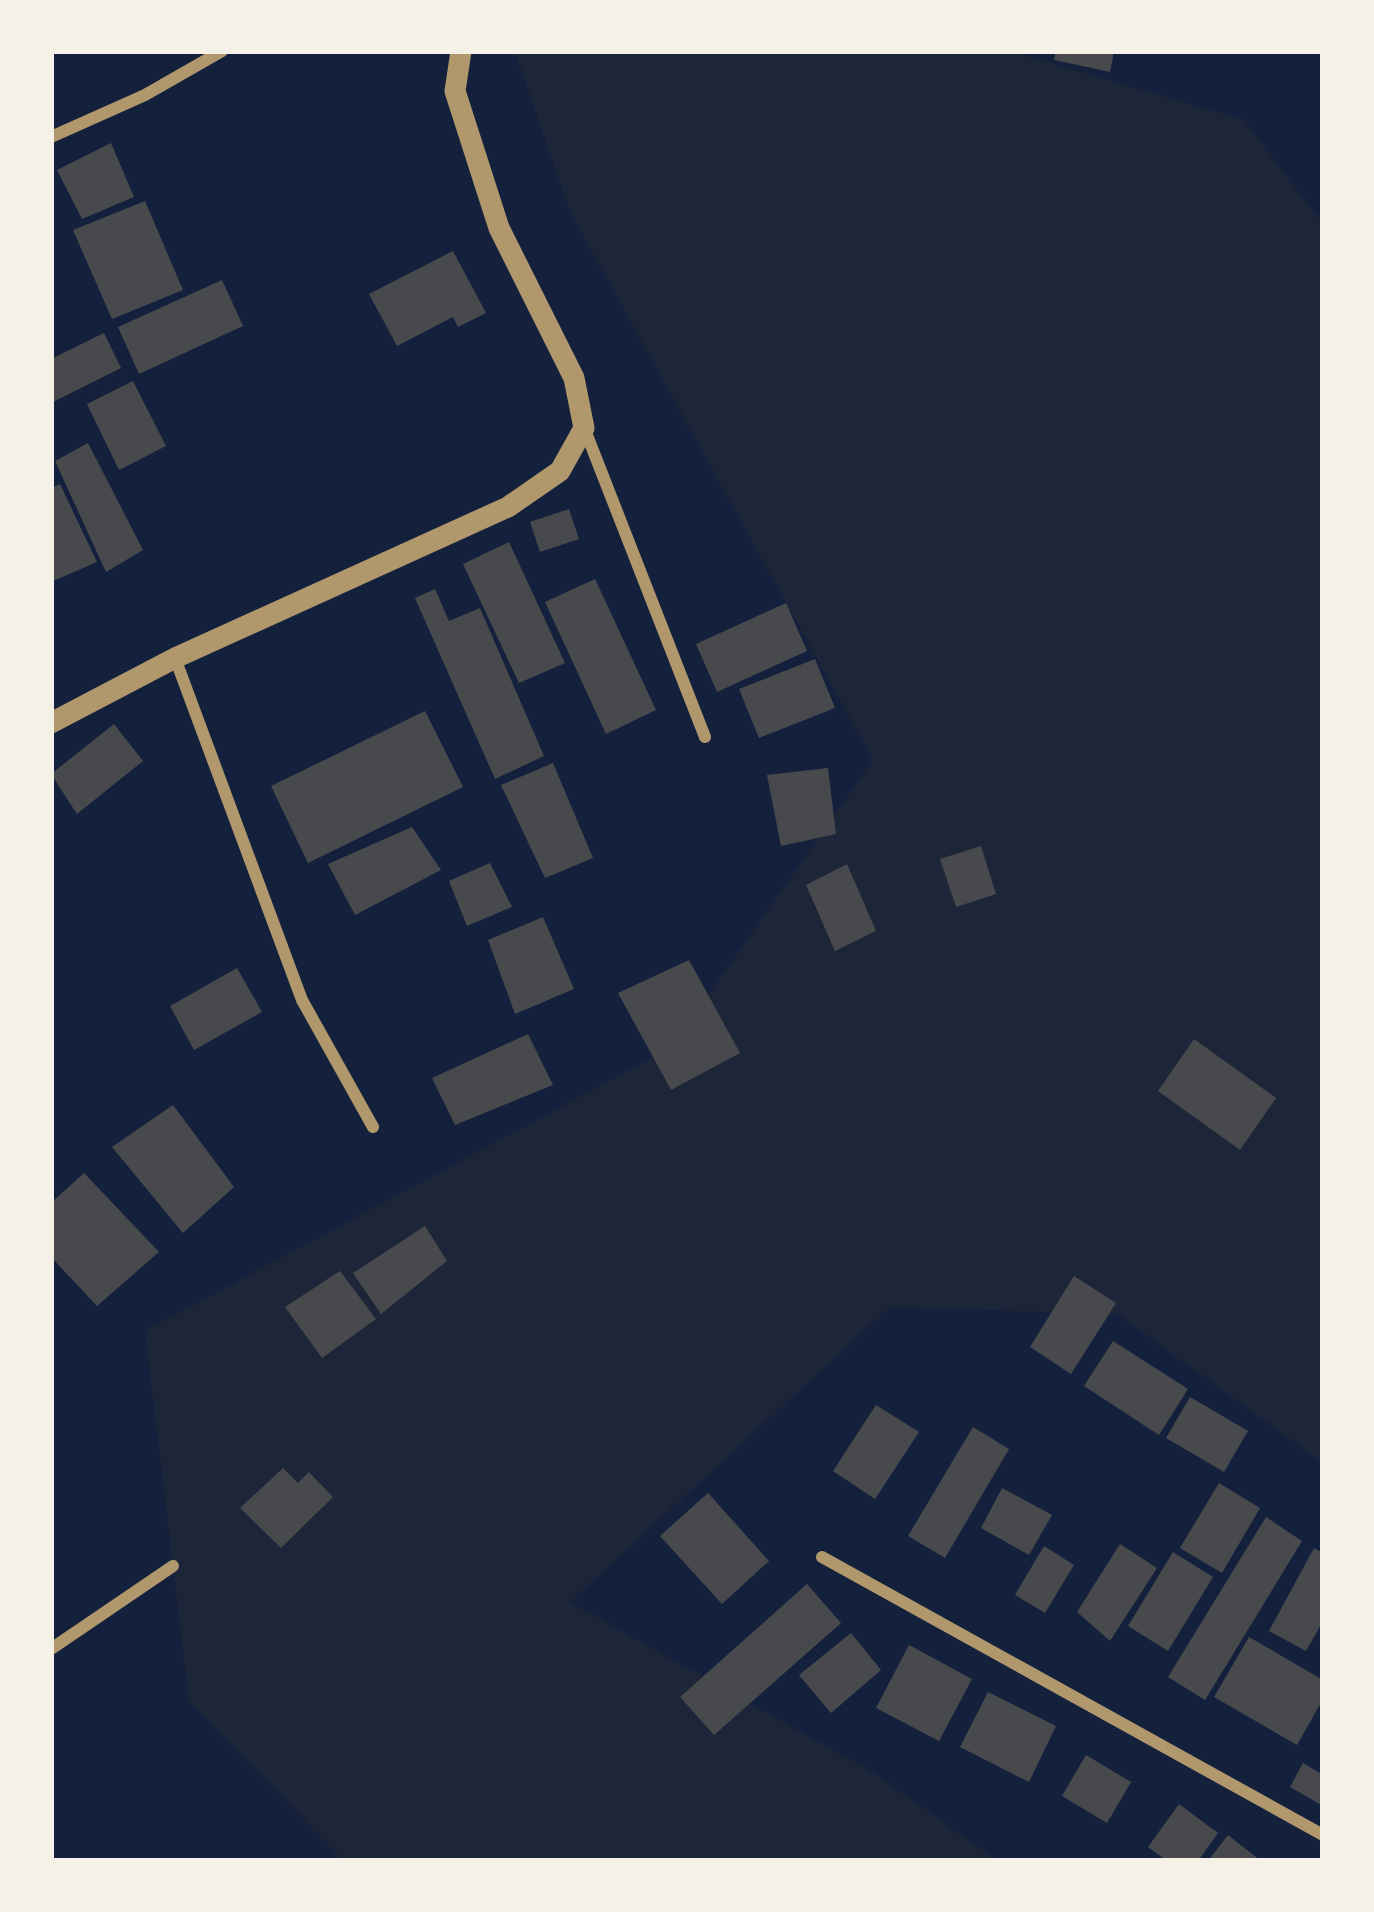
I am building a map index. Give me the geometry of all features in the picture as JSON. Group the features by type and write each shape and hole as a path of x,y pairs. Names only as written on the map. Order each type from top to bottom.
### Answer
{"street":[{"path":"51,136 146,95 222,51"},
{"path":"461,51 455,91 499,228 574,378 584,428 705,736"},
{"path":"51,723 175,658 508,507 560,471 584,428"},
{"path":"175,658 302,1000 374,1127"},
{"path":"822,1557 1323,1835"},
{"path":"51,1649 173,1566"}],"shaded area":[{"path":"515,51 1010,51 1244,120 1323,224 1323,1463 1117,1314 890,1307 570,1602 874,1773 998,1861 344,1861 189,1701 145,1331 672,1047 873,760 569,210"}],"building":[{"path":"1056,51 1114,51 1110,72 1054,60"},
{"path":"111,143 134,197 82,219 57,170"},
{"path":"145,201 183,290 112,319 73,230"},
{"path":"453,251 486,313 458,327 453,317 397,346 369,294"},
{"path":"222,280 243,326 139,374 118,327"},
{"path":"104,333 121,368 51,403 51,359"},
{"path":"133,381 166,446 119,470 87,404"},
{"path":"88,443 143,550 106,572 55,461"},
{"path":"60,484 97,562 51,582 51,488"},
{"path":"569,509 579,539 540,552 530,522"},
{"path":"509,542 565,663 519,683 463,564"},
{"path":"595,579 656,710 606,734 545,602"},
{"path":"435,589 449,621 480,608 544,756 495,779 415,598"},
{"path":"786,603 807,651 717,692 696,644"},
{"path":"815,659 835,708 759,738 739,689"},
{"path":"425,711 463,787 308,863 271,786"},
{"path":"114,724 143,761 77,814 51,774"},
{"path":"553,763 593,858 545,878 501,785"},
{"path":"828,768 836,834 781,846 767,775"},
{"path":"412,827 441,870 355,915 328,864"},
{"path":"981,846 996,894 956,907 940,859"},
{"path":"490,863 512,907 467,926 449,881"},
{"path":"847,864 876,931 835,951 806,885"},
{"path":"543,917 574,989 515,1014 488,940"},
{"path":"689,960 740,1053 671,1090 618,993"},
{"path":"237,968 262,1012 194,1050 170,1006"},
{"path":"528,1034 553,1085 455,1125 432,1078"},
{"path":"1194,1039 1276,1098 1240,1150 1158,1091"},
{"path":"173,1105 234,1187 183,1233 112,1147"},
{"path":"84,1173 159,1252 97,1306 51,1257 51,1203"},
{"path":"425,1226 447,1261 381,1314 353,1273"},
{"path":"340,1271 376,1319 322,1358 285,1307"},
{"path":"1074,1276 1116,1303 1071,1374 1030,1347"},
{"path":"1113,1341 1188,1389 1159,1435 1084,1386"},
{"path":"1190,1397 1248,1431 1224,1472 1166,1438"},
{"path":"876,1405 919,1432 875,1499 833,1471"},
{"path":"973,1427 1009,1449 945,1558 908,1536"},
{"path":"283,1468 298,1483 309,1472 333,1497 281,1548 240,1508"},
{"path":"1219,1483 1260,1508 1222,1573 1180,1548"},
{"path":"1002,1488 1052,1515 1029,1555 981,1528"},
{"path":"708,1493 769,1561 722,1604 660,1536"},
{"path":"1266,1517 1302,1541 1205,1700 1168,1677"},
{"path":"1120,1544 1157,1568 1110,1641 1077,1612"},
{"path":"1044,1546 1074,1565 1045,1613 1015,1595"},
{"path":"1314,1548 1323,1553 1323,1621 1306,1651 1269,1631"},
{"path":"1173,1552 1213,1577 1168,1651 1128,1626"},
{"path":"807,1584 841,1623 714,1735 680,1697"},
{"path":"851,1633 881,1670 831,1713 799,1675"},
{"path":"1249,1637 1323,1680 1323,1699 1297,1745 1214,1697"},
{"path":"909,1645 972,1679 939,1741 876,1708"},
{"path":"988,1692 1056,1726 1029,1782 960,1747"},
{"path":"1086,1755 1131,1782 1107,1823 1062,1796"},
{"path":"1303,1763 1323,1775 1323,1806 1290,1787"},
{"path":"1179,1804 1218,1833 1198,1861 1167,1861 1148,1847"},
{"path":"1228,1835 1261,1861 1208,1861"}]}
